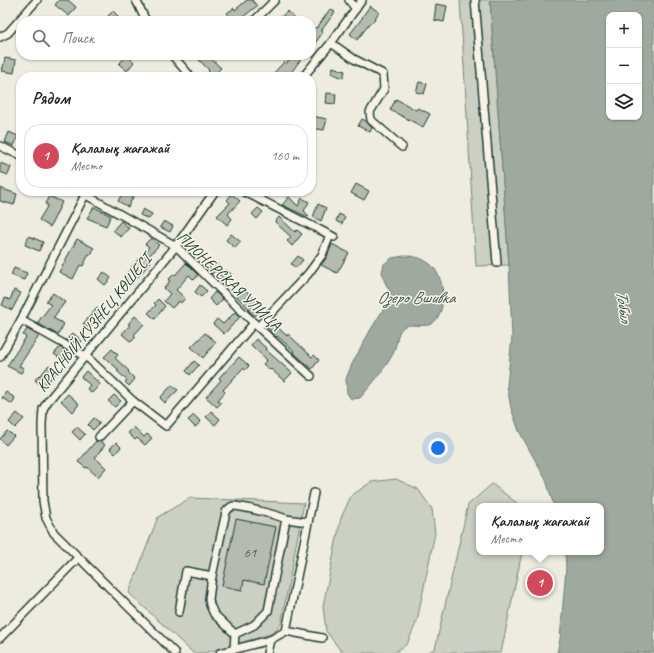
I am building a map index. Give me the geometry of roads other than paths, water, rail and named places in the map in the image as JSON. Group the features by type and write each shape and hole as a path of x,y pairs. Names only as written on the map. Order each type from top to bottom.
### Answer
{"street":[{"path":"23,16 37,0"},
{"path":"136,0 144,16"},
{"path":"259,16 275,0"},
{"path":"349,0 356,8"},
{"path":"307,72 331,43 362,0"},
{"path":"475,0 497,263"},
{"path":"0,37 8,33 16,24"},
{"path":"331,43 354,59 383,74 384,89 370,112 371,120 402,147"},
{"path":"177,60 187,72"},
{"path":"0,146 16,154"},
{"path":"0,357 21,320 81,196"},
{"name":"ПИОНЕРСКАЯ УЛИЦА","path":"87,196 176,246 256,325 311,376"},
{"name":"КРАСНЫЙ КУЗНЕЦ КӨШЕСІ","path":"175,653 54,532 46,518 43,501 43,410 48,401 84,356 176,246 211,196"},
{"path":"21,320 89,359 133,401 166,426 256,325 308,274 322,255 332,236 253,196"},
{"path":"99,437 133,401"},
{"path":"286,631 314,493"},
{"path":"234,649 234,634 214,614 209,599 212,576 226,512 233,506 247,508 286,519 308,522"},
{"path":"234,634 254,625 268,611 286,519"},
{"path":"0,638 79,558"},
{"path":"179,612 186,571 212,576"},
{"path":"220,653 270,640 286,631 322,638"},
{"path":"267,653 270,640"}],"water":[{"name":"Тобыл","path":"490,0 654,0 654,653 557,653 560,639 566,568 565,555 604,555 604,503 553,503 546,480 519,431 511,408 507,386 512,337 509,265"},
{"name":"Озеро Вшивка","path":"404,256 420,258 435,269 442,284 443,301 441,309 434,322 431,324 422,326 409,325 402,328 393,354 382,371 360,398 351,399 347,393 346,379 352,364 371,329 388,302 390,292 382,272 384,264 392,258"}],"place":[{"name":"Қалалық жағажай","path":"540,583"}]}
